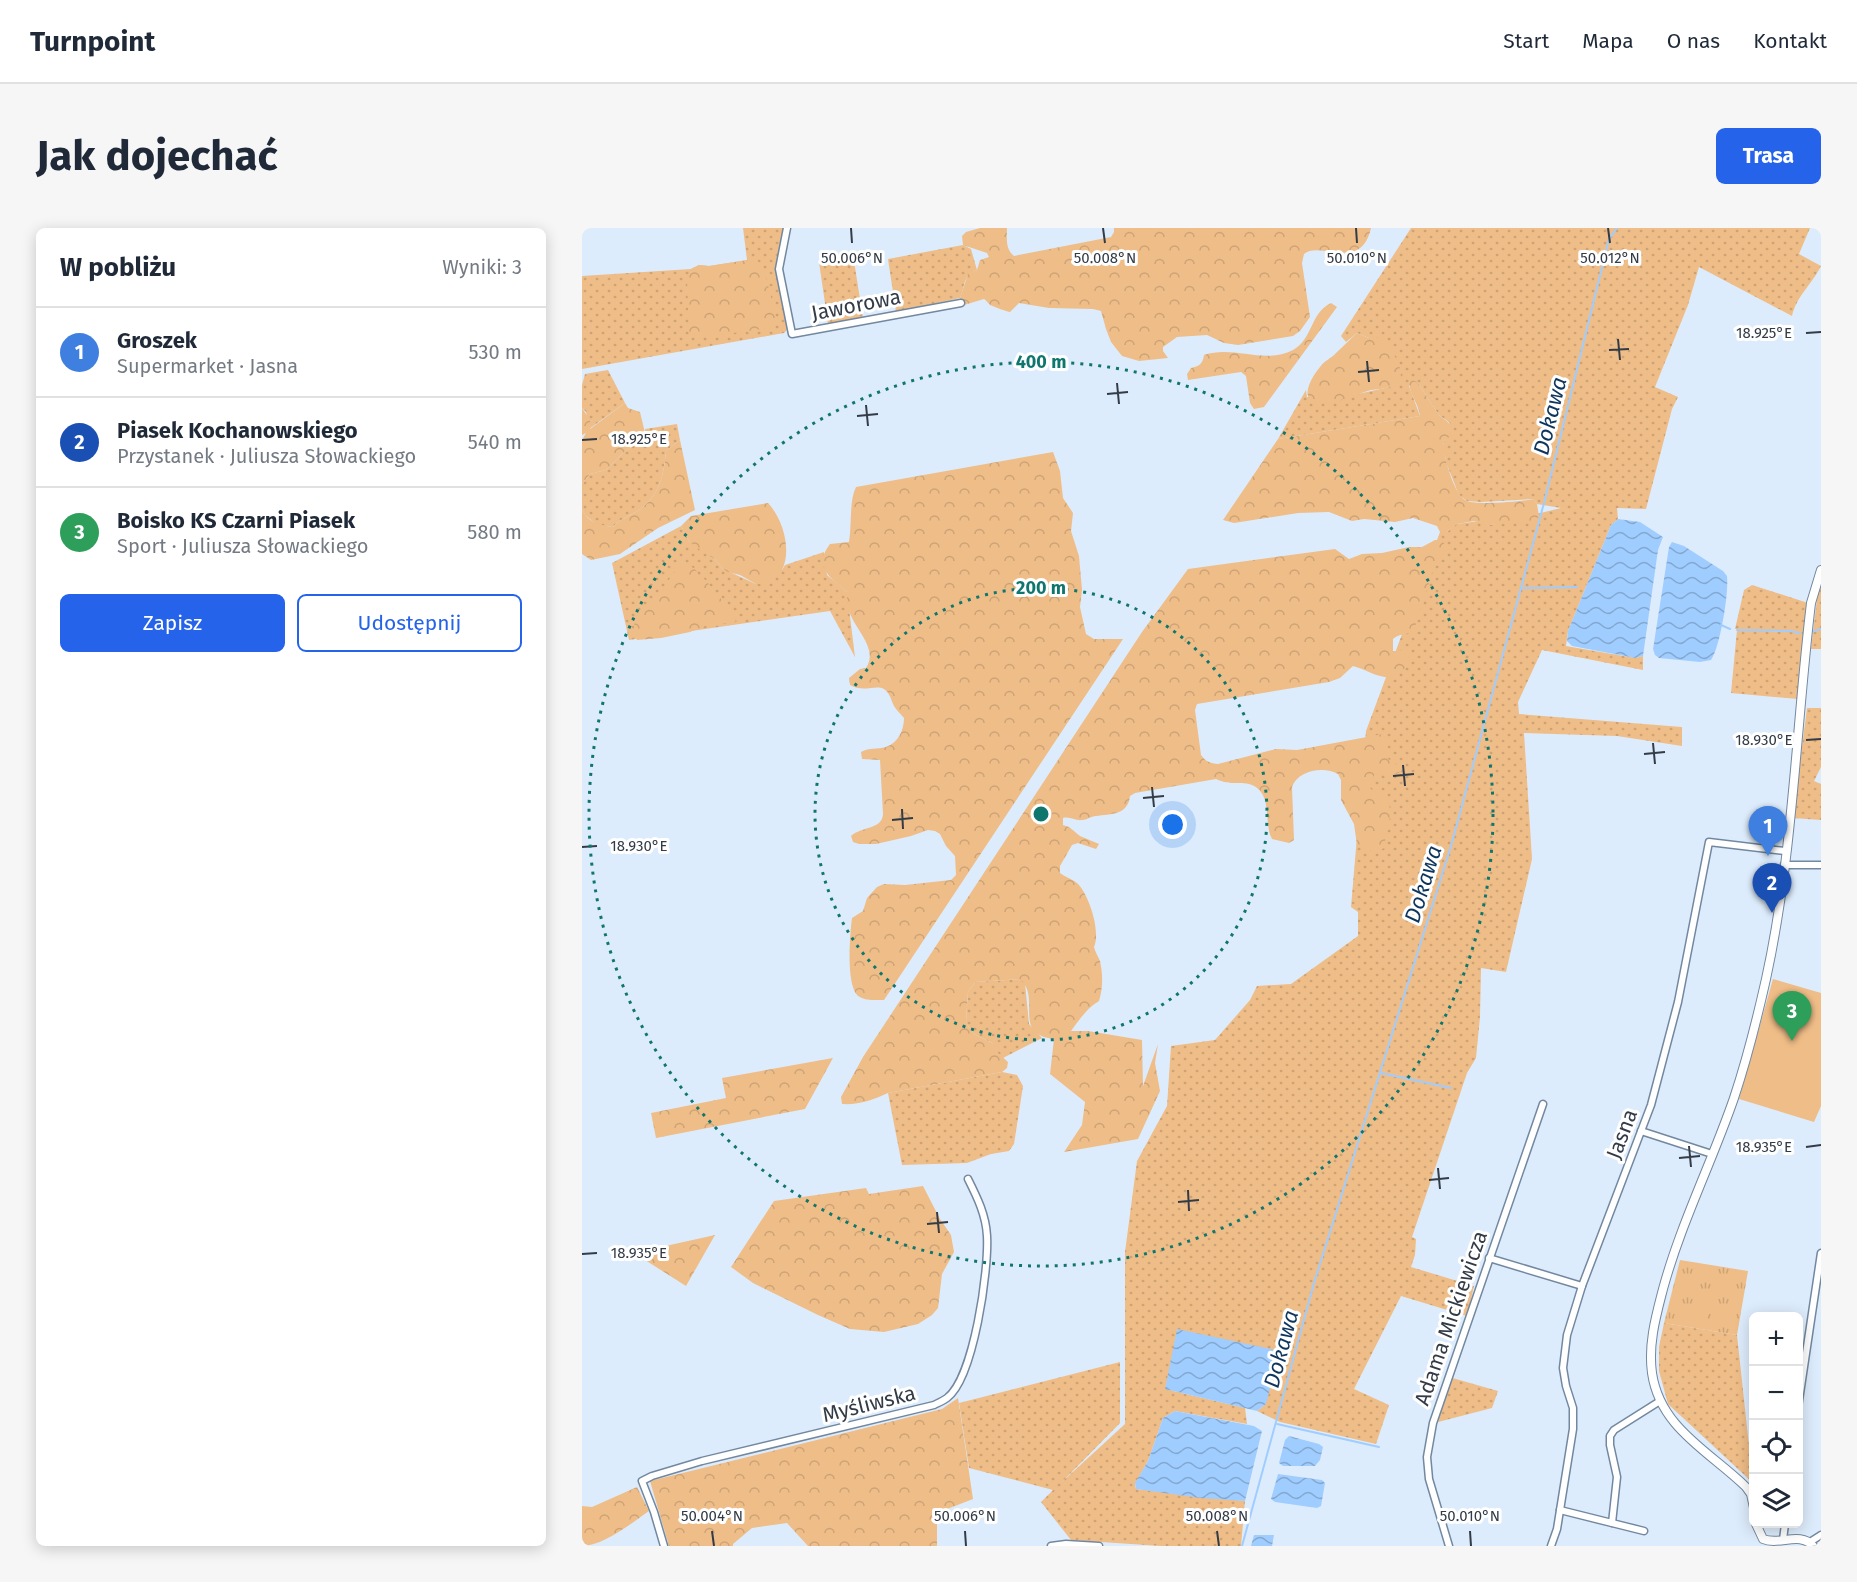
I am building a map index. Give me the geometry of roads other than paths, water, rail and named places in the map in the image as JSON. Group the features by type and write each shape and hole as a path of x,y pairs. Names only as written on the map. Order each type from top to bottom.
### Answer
{"street":[{"name":"Jaworowa","path":"787,228 779,269 792,334 961,303"},
{"path":"1749,1492 1746,1487 1674,1423 1655,1389 1651,1363 1654,1326 1672,1258 1734,1099 1752,1038 1775,932 1811,603 1820,573"},
{"name":"Jasna","path":"1551,1546 1560,1510 1573,1429 1573,1408 1563,1368 1564,1348 1582,1286 1651,1105 1678,1002 1709,842 1785,851"},
{"path":"1784,866 1821,865"},
{"name":"Adama Mickiewicza","path":"1449,1546 1429,1479 1427,1457 1429,1440 1433,1422 1543,1104"},
{"path":"1641,1131 1712,1154"},
{"name":"Myśliwska","path":"664,1546 642,1481 728,1454 934,1405 948,1398 963,1371 975,1333 986,1265 987,1234 983,1213 968,1179"},
{"path":"1803,1374 1821,1253"},
{"path":"1489,1258 1582,1286"},
{"path":"1612,1523 1617,1477 1610,1436 1614,1430 1660,1401"},
{"path":"1560,1510 1644,1531"},
{"path":"1758,1528 1768,1544 1796,1539 1811,1544 1821,1535"},
{"path":"1783,1540 1784,1528"},
{"path":"1051,1546 1066,1544 1099,1546"}],"water":[{"path":"1618,519 1640,522 1663,537 1658,550 1643,656 1635,658 1572,646 1567,641 1568,631 1611,525"},
{"path":"1672,542 1684,546 1723,571 1727,576 1723,620 1718,644 1711,660 1700,662 1659,658 1653,649 1669,547"},
{"path":"1177,1329 1280,1351 1266,1404 1257,1411 1165,1389"},
{"path":"1175,1411 1254,1426 1262,1431 1245,1501 1200,1498 1136,1489 1135,1483 1148,1461 1163,1418"},
{"path":"1289,1436 1323,1447 1320,1460 1315,1466 1283,1466 1279,1463 1285,1440"},
{"path":"1278,1474 1322,1480 1325,1483 1321,1506 1317,1508 1275,1502 1271,1499"},
{"path":"1254,1535 1274,1535 1272,1546 1251,1546"}],"waterway":[{"name":"Dokawa","path":"1242,1546 1314,1283 1451,846 1544,503 1609,239 1617,228"},
{"path":"1523,588 1577,587"},
{"path":"1721,625 1730,629"},
{"path":"1811,632 1821,629"},
{"path":"1737,630 1800,633"},
{"path":"1381,1073 1451,1088"},
{"path":"1277,1424 1379,1447"}],"place":[{"name":"Groszek","path":"1768,856"},
{"name":"Piasek Kochanowskiego","path":"1772,913"},
{"name":"Boisko KS Czarni Piasek","path":"1792,1041"}]}
